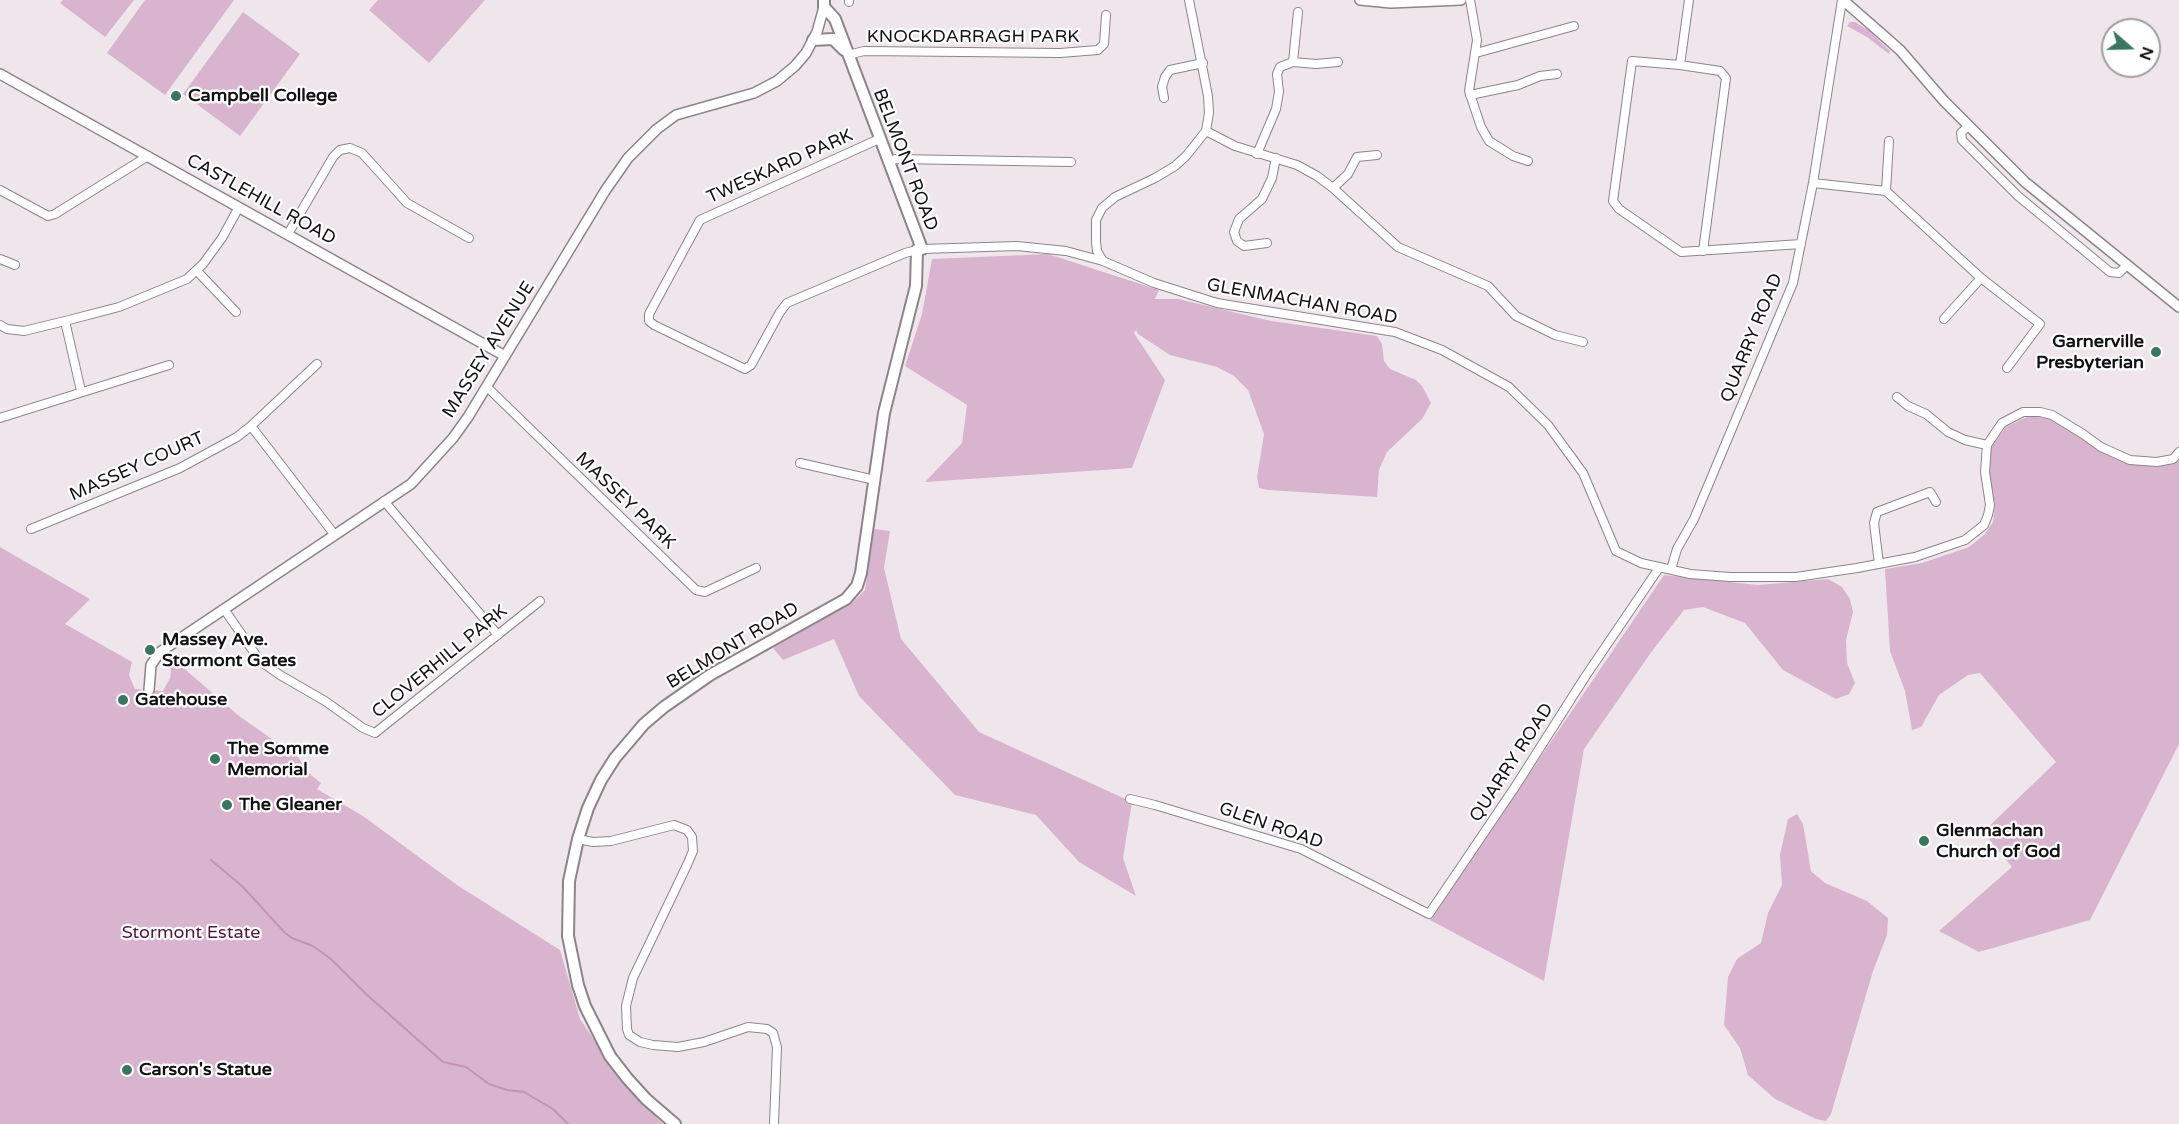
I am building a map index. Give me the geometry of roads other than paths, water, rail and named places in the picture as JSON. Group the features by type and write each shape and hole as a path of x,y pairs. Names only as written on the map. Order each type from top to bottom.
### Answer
{"main road":[{"name":"BELMONT ROAD","path":"675,1124 640,1092 610,1056 594,1027 578,985 568,936 569,881 578,839 588,808 601,780 615,758 644,724 664,706 710,675 846,599 853,593 861,573 884,413 915,286 919,250 835,19 824,4"},
{"path":"813,40 833,39 848,55"}],"street":[{"path":"1103,261 1097,251 1096,242 1096,220 1101,208 1115,197 1175,166 1206,131 1209,113 1203,63 1189,0"},
{"path":"1360,0 1391,3 1461,0"},
{"path":"1470,0 1475,24 1476,53 1469,91 1481,127 1489,141 1513,156 1528,161"},
{"path":"1680,65 1689,0"},
{"path":"1842,0 1900,51 2025,182 2179,308"},
{"name":"QUARRY ROAD","path":"1673,570 1677,549 1694,519 1793,283 1842,0"},
{"name":"MASSEY AVENUE","path":"149,690 150,671 155,657 411,484 453,438 487,387 605,191 628,158 657,129 676,115 754,93 777,81 795,66 813,40 824,4"},
{"path":"1293,62 1298,12"},
{"name":"KNOCKDARRAGH PARK","path":"848,55 864,51 1060,53 1098,50 1104,44 1107,15"},
{"path":"1476,53 1574,26"},
{"path":"1704,250 1726,78 1720,71 1632,60 1613,201 1619,208 1681,252 1801,244"},
{"path":"1257,154 1276,109 1279,92 1277,74 1280,67 1293,62 1338,63"},
{"path":"1164,98 1162,87 1170,70 1203,63"},
{"name":"CASTLEHILL ROAD","path":"0,74 505,356"},
{"path":"1470,95 1518,85 1540,76 1557,74"},
{"path":"1969,125 1962,133 1962,140 2018,196 2110,272 2119,273 2127,265"},
{"path":"1206,131 1235,146 1297,165 1333,188 1398,247 1488,286 1516,316 1554,335 1583,342"},
{"name":"TWESKARD PARK","path":"879,139 700,219 649,314 649,321 745,369 751,365 780,312 788,303 905,253 919,250"},
{"path":"1886,191 1889,141"},
{"path":"288,234 333,158 340,150 350,148 362,153 407,203 469,238"},
{"path":"1333,188 1348,174 1357,157 1377,155"},
{"path":"0,190 48,216 55,214 148,156"},
{"path":"1266,243 1244,246 1237,241 1234,232 1239,219 1262,199 1272,178 1276,158"},
{"path":"888,161 896,159 1071,162"},
{"path":"1812,183 1886,191 1981,278 2040,324 2007,368"},
{"path":"0,325 7,329 24,331 119,308 187,279 197,271 222,238 239,207"},
{"name":"GLENMACHAN ROAD","path":"919,250 1017,246 1066,251 1103,261 1145,280 1217,303 1395,332 1442,350 1509,387 1548,425 1582,473 1616,551 1641,563 1690,574 1730,577 1796,577 1879,564 1915,556 1965,540 1984,525 1990,505 1985,472 1987,445"},
{"path":"0,259 15,265"},
{"path":"197,271 236,312"},
{"path":"1944,319 1981,278"},
{"path":"65,321 81,391"},
{"name":"MASSEY COURT","path":"31,529 180,468 237,437 318,364"},
{"path":"0,418 169,365"},
{"name":"MASSEY PARK","path":"487,387 696,590 705,592 756,568"},
{"path":"1897,397 1908,406 1926,414 1948,432 1965,440 1987,445 2002,423 2023,412 2040,412 2064,421 2101,447 2130,460 2157,462 2173,459 2179,452"},
{"path":"251,426 334,534"},
{"path":"800,463 875,480"},
{"path":"1879,564 1874,523 1877,512 1930,492 1936,502"},
{"path":"384,501 498,635"},
{"name":"QUARRY ROAD","path":"1429,914 1659,568"},
{"name":"CLOVERHILL PARK","path":"224,609 260,661 325,701 369,733 375,733 540,601"},
{"name":"GLEN ROAD","path":"1130,799 1301,849 1429,914"},
{"path":"578,839 593,842 611,841 674,825 687,830 692,837 693,851 633,978 626,1006 627,1029 629,1035 640,1042 678,1047 704,1042 748,1027 767,1029 772,1032 777,1047 774,1124"}],"waterway":[{"path":"211,860 243,887 285,933 313,946 332,960 366,994 443,1062 466,1067 489,1084 507,1090 524,1092 553,1109 568,1124"}],"place":[{"name":"Campbell College","path":"176,96"},
{"name":"Garnerville Presbyterian","path":"2156,352"},
{"name":"Massey Ave. Stormont Gates","path":"150,650"},
{"name":"Gatehouse","path":"123,700"},
{"name":"The Somme Memorial","path":"215,759"},
{"name":"The Gleaner","path":"227,805"},
{"name":"Glenmachan Church of God","path":"1924,841"},
{"name":"Carson's Statue","path":"127,1070"}],"park label":[{"name":"Stormont Estate","path":"191,933"}]}
